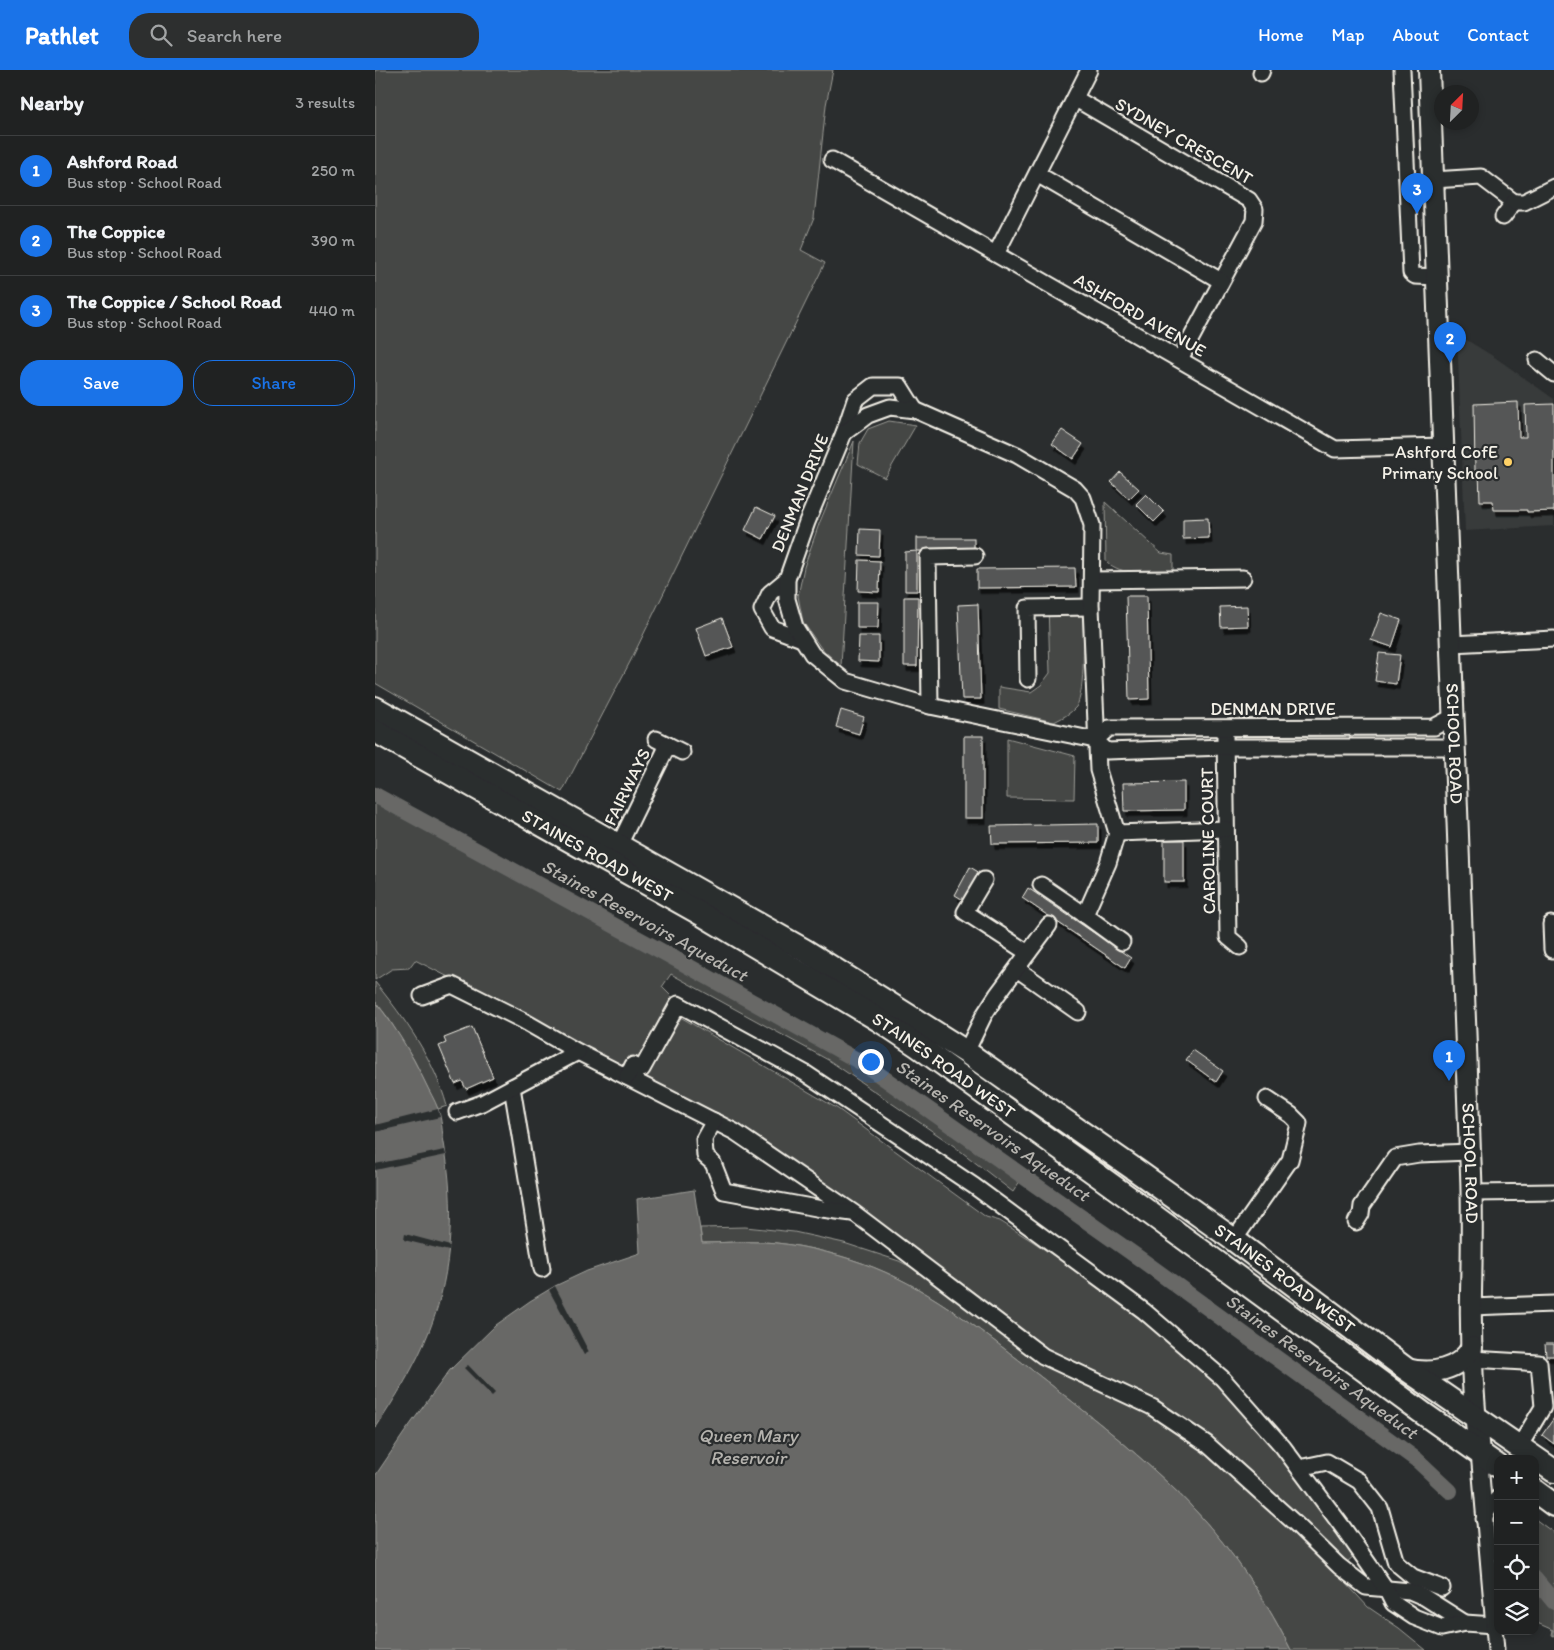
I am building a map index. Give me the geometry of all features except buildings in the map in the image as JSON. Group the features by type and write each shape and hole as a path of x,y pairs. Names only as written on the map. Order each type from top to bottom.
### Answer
{"highway":[{"name":"STAINES ROAD WEST","path":"375,708 804,950 966,1052 1234,1240 1406,1369 1554,1471"},
{"name":"STAINES ROAD WEST","path":"375,731 703,915 879,1020 1128,1197 1494,1463"}],"main road":[{"name":"SCHOOL ROAD","path":"1429,70 1454,747 1473,1193 1472,1353 1479,1452"},
{"path":"1406,1369 1420,1372 1437,1371 1453,1366 1472,1353"}],"street":[{"path":"996,254 1089,70"},
{"path":"1402,70 1411,273 1415,276 1437,277"},
{"name":"SYDNEY CRESCENT","path":"1076,99 1249,200 1255,210 1253,221 1180,359"},
{"name":"ASHFORD AVENUE","path":"832,160 1335,449 1443,446"},
{"path":"1037,174 1221,281"},
{"path":"1433,180 1481,177 1514,202 1525,202 1554,187"},
{"path":"1503,218 1514,202"},
{"path":"1537,360 1554,374"},
{"path":"844,433 855,400 873,386 900,386 915,410"},
{"name":"DENMAN DRIVE","path":"1095,740 1091,607 1093,580 1092,525 1083,498 1075,489 1017,455 915,410 890,407 868,415 844,433 807,522 787,579 787,599 795,627 812,654 845,681 930,706 1095,740 1107,751 1225,747 1454,747"},
{"path":"930,706 928,557 975,556"},
{"path":"1093,580 1243,578"},
{"path":"787,579 770,593 762,610 772,628 802,639"},
{"path":"1028,679 1027,608 1091,607"},
{"path":"1451,644 1554,639"},
{"name":"DENMAN DRIVE","path":"1095,740 1109,728 1434,727 1453,717"},
{"name":"CAROLINE COURT","path":"1225,728 1228,937 1240,947"},
{"path":"1085,915 1108,863 1117,834 1098,770 1095,740"},
{"name":"FAIRWAYS","path":"619,845 662,742 681,752"},
{"path":"1117,834 1226,829"},
{"path":"984,880 965,912 1028,953"},
{"path":"1041,885 1123,942"},
{"path":"1551,924 1552,950 1554,950"},
{"path":"966,1052 989,1008 1049,925"},
{"path":"1017,969 1078,1012"},
{"path":"422,996 453,985 578,1052 735,1132 854,1213 1043,1356 1152,1407 1207,1444 1297,1525 1339,1566 1365,1587 1382,1584 1410,1591 1465,1623"},
{"path":"627,1076 633,1065 642,1069 678,1004 805,1073 974,1186 1144,1311 1222,1378 1299,1468 1382,1584 1393,1604 1414,1616 1442,1628 1465,1623 1494,1625 1479,1452"},
{"path":"457,1112 482,1103 578,1052"},
{"path":"512,1088 542,1269"},
{"path":"1234,1240 1290,1160 1298,1128 1299,1123 1291,1115 1267,1099"},
{"path":"715,1121 704,1139 705,1156 713,1163 724,1191 854,1213"},
{"path":"1356,1222 1361,1214 1362,1206 1395,1158 1419,1154 1470,1152"},
{"path":"1473,1193 1554,1192"},
{"path":"1471,1307 1554,1304"},
{"path":"1472,1353 1539,1363 1543,1406 1519,1446"},
{"path":"1299,1468 1327,1462 1359,1481 1380,1508 1396,1563 1413,1577 1442,1588"},
{"path":"1484,1519 1488,1509 1496,1500"},
{"path":"1382,1584 1396,1563"},
{"path":"1495,1635 1496,1650"}],"shaded area":[{"path":"375,70 833,70 826,105 814,218 801,250 825,263 631,660 562,792 375,683"},
{"name":"Ashford CofE Primary School","path":"1457,334 1496,358 1554,399 1554,526 1465,531"},
{"path":"889,421 916,425 885,478 858,464 860,443 868,429"},
{"path":"854,441 841,666 821,648 803,622 798,596 804,567 819,524"},
{"path":"1105,502 1161,553 1173,555 1173,570 1169,572 1127,572 1112,566 1106,561"},
{"path":"1048,603 1083,611 1083,661 1079,700 1071,712 1054,722 999,709 999,687 1031,692 1041,685 1050,673"},
{"path":"1007,738 1075,756 1074,799 1007,798"},
{"path":"375,799 858,1067 1020,1181 1013,1192 954,1146 830,1061 671,974 662,987 674,999 670,1011 838,1109 986,1217 1000,1221 1032,1241 1140,1316 1199,1367 1274,1445 1356,1554 1346,1563 1225,1452 1056,1355 963,1284 787,1158 729,1124 623,1066 415,960 409,968 392,969 375,980"},
{"path":"375,982 408,1025 417,1040 434,1072 447,1106 438,1109 414,1060 389,1019 375,1001"},
{"path":"745,1227 794,1232 844,1243 899,1261 931,1277 1046,1362 1162,1420 1191,1439 1323,1558 1368,1607 1399,1628 1426,1650 1291,1650 1253,1584 1223,1542 1189,1504 1119,1439 1028,1367 949,1308 907,1283 862,1263 826,1252 787,1244 755,1242 702,1243 700,1228"},
{"path":"1539,1522 1554,1533 1554,1593 1539,1576"},
{"path":"1539,1592 1554,1610 1554,1636 1552,1635 1553,1630 1539,1624"}],"water":[{"path":"375,1001 408,1050 438,1109 448,1166 450,1237 438,1307 430,1329 405,1380 375,1429"},
{"name":"Queen Mary Reservoir","path":"694,1190 702,1243 755,1242 787,1244 826,1252 862,1263 885,1272 928,1295 969,1322 1009,1352 1119,1439 1189,1504 1223,1542 1253,1584 1291,1650 375,1650 375,1476 404,1433 450,1370 496,1325 555,1286 587,1271 640,1253 637,1199"}],"pier":[{"path":"438,1109 440,1117 375,1132 375,1125"},
{"path":"445,1150 446,1155 375,1170 375,1164"},
{"path":"405,1234 450,1246 449,1251 404,1240"},
{"path":"555,1286 589,1352 584,1355 549,1290"},
{"path":"468,1365 495,1393 492,1396 464,1368"}],"waterway":[{"name":"Staines Reservoirs Aqueduct","path":"375,795 864,1064 1139,1258 1417,1460 1450,1491"},
{"name":"Staines Reservoirs Aqueduct","path":"1539,1584 1554,1602"}],"place":[{"name":"The Coppice / School Road","path":"1417,214"},
{"name":"The Coppice","path":"1450,363"},
{"name":"Ashford CofE Primary School","path":"1508,462"},
{"name":"Ashford Road","path":"1449,1081"}]}
